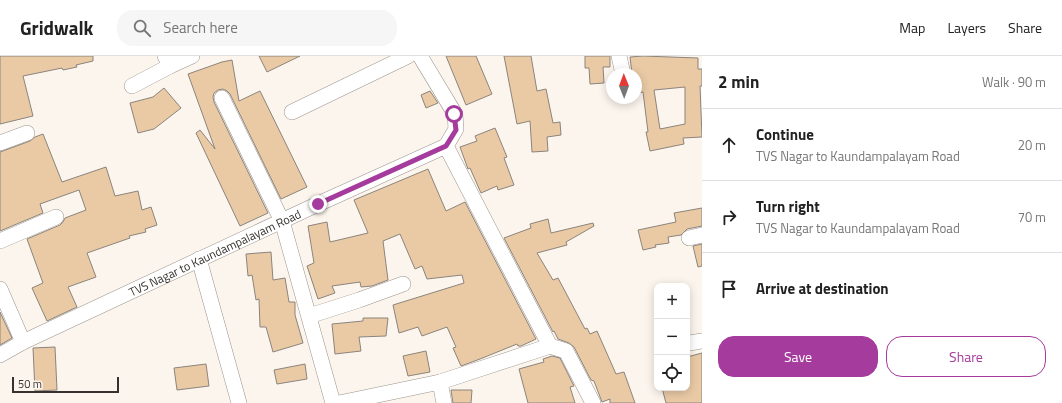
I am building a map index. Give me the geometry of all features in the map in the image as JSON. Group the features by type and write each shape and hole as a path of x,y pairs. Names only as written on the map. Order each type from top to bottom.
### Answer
{"street":[{"path":"132,86 168,61 192,56"},
{"path":"292,112 408,56"},
{"path":"420,56 454,114 456,130 446,146 550,346"},
{"path":"619,56 622,68"},
{"path":"222,98 282,221 333,403"},
{"path":"0,144 27,133"},
{"name":"TVS Nagar to Kaundampalayam Road","path":"0,355 23,342 446,146"},
{"path":"0,241 56,217"},
{"path":"199,260 239,403"},
{"path":"309,316 360,300 403,284"},
{"path":"0,289 23,342"},
{"path":"339,403 440,382 550,346 566,351 593,403"},
{"path":"440,382 444,403"}],"building":[{"path":"0,56 93,56 93,61 63,70 62,68 23,76 33,116 0,124"},
{"path":"259,56 300,56 267,72"},
{"path":"446,56 476,56 492,94 466,105"},
{"path":"504,56 531,56 537,91 546,89 553,123 560,122 561,135 547,137 548,151 532,152 530,121 517,124"},
{"path":"585,56 610,56 610,67 603,67 604,83 590,84 589,68 585,68"},
{"path":"630,57 698,58 698,69 702,69 702,86 700,86 702,137 683,138 684,144 650,151 646,132 648,132 642,92 642,68 631,68","holes":["685,87 685,124 660,129 654,90"]},
{"path":"232,60 239,101 260,91 307,187 281,199 230,94 223,89 218,90 214,93 214,102 268,213 240,226 196,133 200,130 215,149 188,74"},
{"path":"164,88 181,108 154,129 138,133 130,103 153,97"},
{"path":"430,91 438,103 426,108 421,95"},
{"path":"495,128 507,157 504,158 514,185 498,190 497,186 481,193 470,168 468,169 460,147 477,141 475,136"},
{"path":"43,134 62,182 106,167 115,196 138,191 142,210 151,207 157,225 145,229 146,232 129,236 130,238 87,253 96,277 68,287 77,307 47,321 32,288 43,283 27,239 60,225 65,218 86,210 79,190 40,204 43,213 0,231 0,152 30,141"},
{"path":"428,169 446,211 465,202 536,339 521,346 518,346 517,344 461,366 453,348 456,347 447,327 422,336 418,327 399,333 393,305 464,283 462,275 427,279 422,266 415,269 400,234 383,241 388,280 372,286 361,287 360,282 332,286 335,293 318,299 307,266 314,263 308,226 327,222 330,242 368,233 354,200"},
{"path":"702,208 702,226 687,229 681,235 668,237 669,243 655,245 656,247 643,250 638,230 676,222 674,213"},
{"path":"548,219 551,233 593,223 594,226 566,242 567,245 537,253 553,280 558,278 585,329 587,328 590,334 597,331 616,374 624,372 635,403 610,403 610,399 602,402 594,381 591,380 574,347 569,343 558,339 554,331 553,332 504,238 531,228 530,224"},
{"path":"702,244 702,266 698,267 693,246"},
{"path":"271,252 273,280 285,278 289,302 295,302 295,315 303,343 273,352 266,327 260,327 259,299 256,300 252,275 248,276 246,254"},
{"path":"0,312 12,338 0,345"},
{"path":"363,318 388,318 386,336 359,337 361,351 335,354 332,324 363,321"},
{"path":"55,347 57,390 35,391 33,348"},
{"path":"426,351 430,372 408,376 403,356"},
{"path":"702,353 702,403 666,403 663,391 690,391 690,356"},
{"path":"552,356 560,358 574,386 570,387 575,403 528,403 519,369 544,362 543,359"},
{"path":"206,364 209,386 177,390 174,368"},
{"path":"305,364 307,379 277,384 274,370"},
{"path":"451,390 472,390 471,403 453,403"}],"route":[{"path":"318,204 446,146 456,130 454,114"}]}
